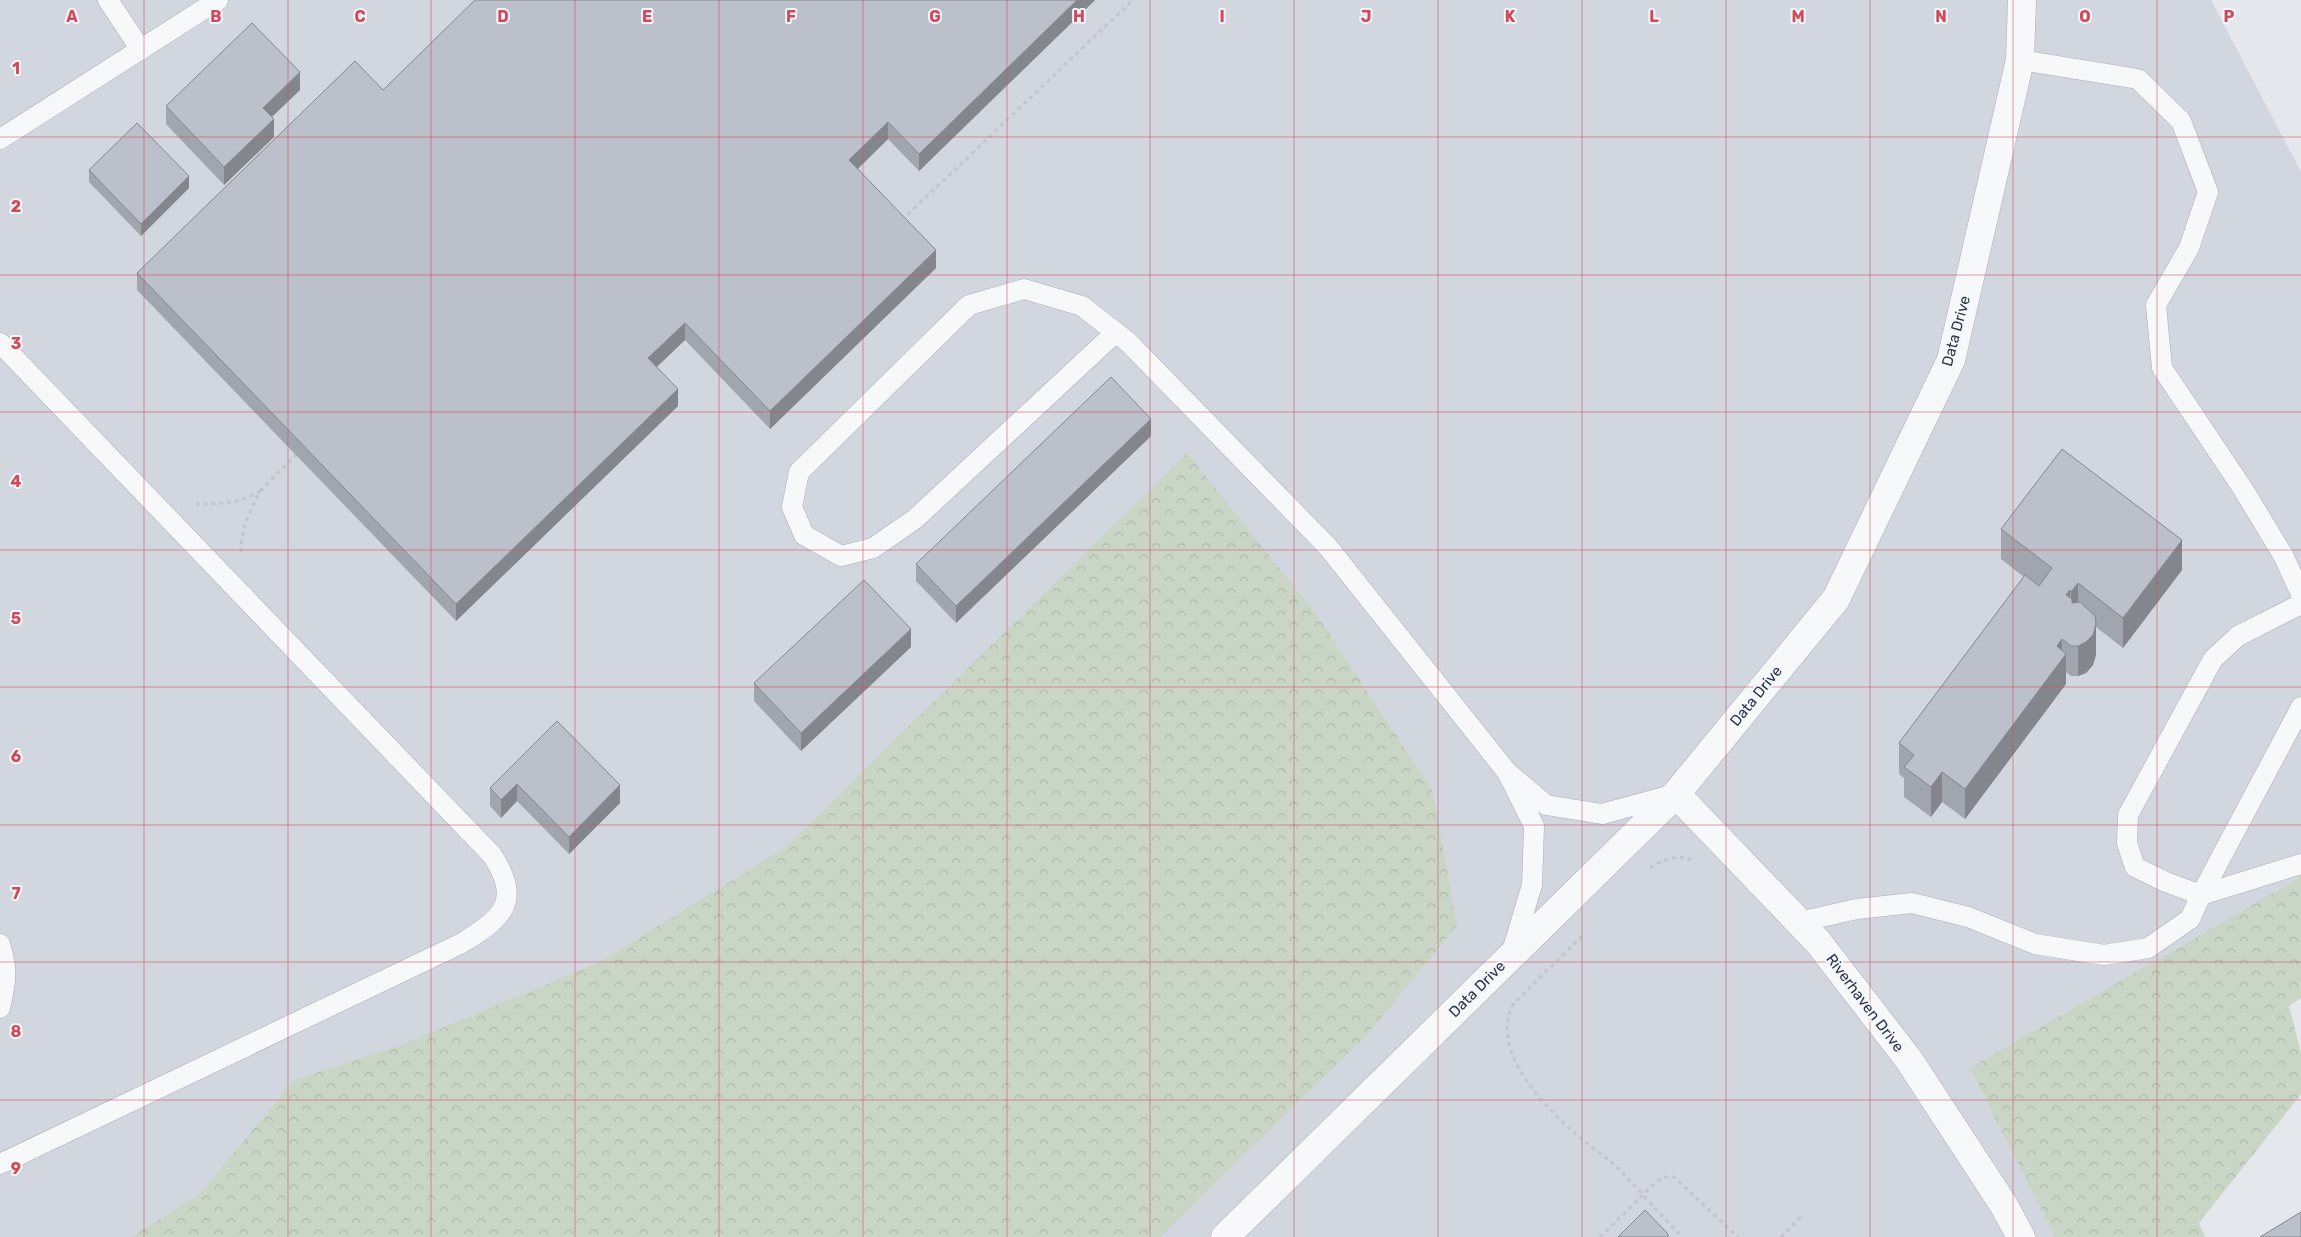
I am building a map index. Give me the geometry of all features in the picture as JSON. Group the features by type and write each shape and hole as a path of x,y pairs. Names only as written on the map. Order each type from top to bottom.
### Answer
{"street":[{"name":"Data Drive","path":"1225,1237 1676,794 1836,599 1952,360 2020,60 2022,0"},
{"name":"Riverhaven Drive","path":"1676,794 1818,942 1909,1060 2004,1204 2021,1237"}],"lane":[{"path":"108,0 142,50"},
{"path":"0,139 218,0"},
{"path":"2020,60 2138,79 2181,121 2208,192 2189,248 2156,305 2162,368 2243,489 2283,555 2301,594"},
{"path":"1116,332 915,519 874,548 840,556 804,535 792,507 800,472 969,305 1024,289 1082,306 1116,332 1128,342 1328,547 1507,772 1546,805 1602,814 1676,794"},
{"path":"0,343 492,855 503,872 508,890 503,910 487,929 462,944 0,1164"},
{"path":"2301,604 2238,636 2213,659 2128,815 2127,843 2135,867 2166,882 2201,895 2301,864"},
{"path":"1799,922 1857,909 1912,903 1968,917 2035,944 2104,955 2148,948 2190,919 2301,707"},
{"path":"1507,772 1534,826 1532,885 1510,956"},
{"path":"0,944 6,963 5,988 0,1008"}],"path":[{"path":"896,226 1133,0"},
{"path":"194,504 219,504 246,499 260,490 296,455"},
{"path":"241,555 241,539 248,514 260,490"},
{"path":"1644,874 1650,867 1671,858 1686,858 1701,865 1724,844"},
{"path":"1582,935 1514,1004 1507,1015 1506,1031 1511,1054 1531,1087 1561,1121 1616,1166 1682,1237"},
{"path":"1600,1237 1642,1195 1664,1177 1674,1177 1738,1237"},
{"path":"1781,1237 1804,1214"}],"shaded area":[{"path":"0,0 2211,0 2301,172 2301,913 2064,1237 0,1237"}],"green space":[{"path":"1187,453 1317,615 1433,792 1457,926 1364,1038 1160,1237 131,1237 199,1195 294,1080 399,1046 600,962 786,847"},
{"path":"2301,877 2301,998 2289,1006 2301,1053 2301,1094 2199,1223 2205,1237 2055,1237 1970,1068"}],"building":[{"path":"475,0 1077,0 919,154 888,122 849,160 936,250 770,411 685,323 648,358 678,389 456,604 137,273 355,61 383,90"},
{"path":"252,23 300,72 263,108 274,119 224,167 166,106"},
{"path":"137,123 189,176 141,224 89,170"},
{"path":"1111,377 1151,419 956,606 916,564"},
{"path":"2062,449 2182,540 2123,618 2078,583 2071,592 2070,590 2066,595 2072,599 2072,603 2080,602 2095,616 2096,624 2093,635 2086,642 2078,646 2071,646 2062,639 2057,646 2066,654 1965,789 1942,772 1931,787 1904,767 1914,755 1899,743 2025,575 2039,586 2052,568 2001,529"},
{"path":"864,580 911,629 801,733 754,683"},
{"path":"557,721 620,785 569,837 517,784 501,800 490,788"},
{"path":"1645,1210 1668,1234 1668,1237 1618,1237"},
{"path":"2301,1212 2301,1237 2260,1237"}]}
